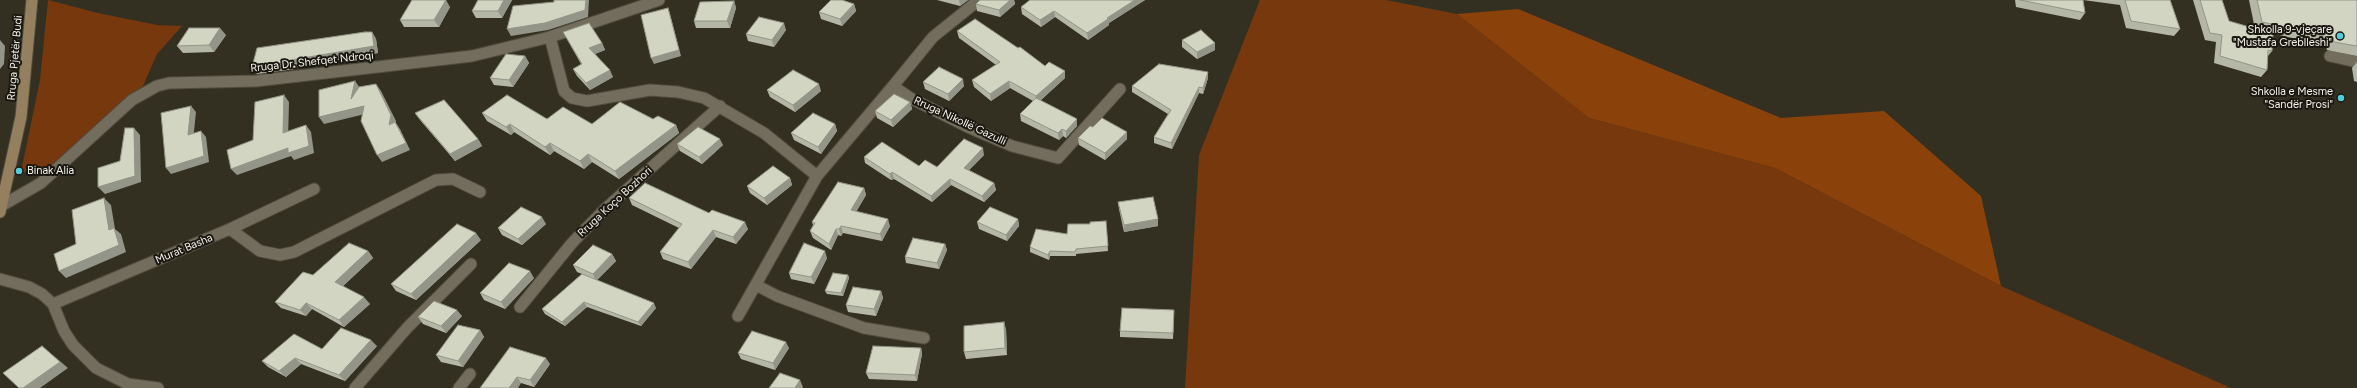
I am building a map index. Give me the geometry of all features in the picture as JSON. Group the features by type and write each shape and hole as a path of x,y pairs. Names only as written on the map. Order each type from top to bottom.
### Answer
{"main road":[{"name":"Rruga Pjetër Budi","path":"1,209 21,117 32,0"}],"street":[{"name":"Rruga Dr. Shefqet Ndroqi","path":"1,209 41,183 132,100 157,86 169,83 256,81 466,56 550,37 659,0"},
{"path":"738,316 817,176 933,37 979,0"},
{"path":"550,37 564,91 572,98 587,101 650,90 698,97 720,106 764,133 817,176"},
{"path":"2330,56 2357,62"},
{"name":"Rruga Nikollë Gazulli","path":"893,86 912,99 970,128 1012,146 1058,158 1120,89"},
{"name":"Rruga Koço Bozhori","path":"520,307 572,242 605,209 720,106"},
{"path":"230,229 260,251 280,255 294,252 436,180 454,179 480,192"},
{"name":"Murat Basha","path":"53,304 230,229 314,189"},
{"path":"355,388 407,328 471,264"},
{"path":"0,279 30,287 42,294 53,304 64,332 73,345 96,368 128,384 158,388"},
{"path":"756,285 777,296 857,326 924,338"},
{"path":"459,388 470,374"}],"shaded area":[{"path":"48,0 98,13 157,25 182,26 157,54 143,86 99,122 44,173 21,172 40,80"},
{"path":"1260,0 1386,0 1457,14 1589,118 1775,168 2001,286 2231,388 1185,388 1199,155"},
{"path":"1518,9 1781,118 1884,111 1981,196 2001,286 1775,168 1589,118 1457,14"}],"building":[{"path":"412,0 446,0 434,20 400,20"},
{"path":"478,0 504,0 498,11 472,11"},
{"path":"554,0 586,0 585,10 545,23 507,29 513,6 554,2"},
{"path":"831,0 842,0 854,4 840,19 819,12"},
{"path":"980,0 1010,0 999,10 976,4"},
{"path":"1030,0 1135,0 1087,33 1054,11 1040,20 1021,7"},
{"path":"2020,0 2083,0 2085,13"},
{"path":"2125,0 2170,0 2180,29 2131,21"},
{"path":"2200,0 2222,0 2229,21 2273,34 2272,51 2268,50 2267,70 2220,56 2222,35 2210,33"},
{"path":"2257,0 2357,0 2357,46 2334,42 2333,38 2262,22"},
{"path":"734,1 727,21 694,21 700,2"},
{"path":"668,8 679,50 651,58 641,15"},
{"path":"759,17 784,23 772,40 746,34"},
{"path":"975,19 1018,48 1020,47 1045,66 1049,62 1065,71 1036,96 1009,81 990,94 972,80 1000,62 957,31"},
{"path":"589,23 602,43 589,48 610,70 586,83 573,69 582,64 563,32"},
{"path":"189,28 220,28 209,45 177,46"},
{"path":"1201,30 1215,43 1197,52 1182,40"},
{"path":"372,32 374,46 291,60 290,62 252,67 257,48"},
{"path":"506,54 525,56 509,80 490,78"},
{"path":"1159,64 1208,72 1203,88 1199,87 1171,143 1154,137 1171,110 1132,86"},
{"path":"939,67 963,79 948,94 923,82"},
{"path":"793,70 819,84 793,105 767,90"},
{"path":"355,81 351,99 359,87 376,84 391,115 389,125 395,122 406,143 377,155 361,121 364,106 319,117 319,90"},
{"path":"894,94 910,102 891,120 875,111"},
{"path":"284,95 283,133 306,125 309,146 288,153 288,148 231,169 227,150 253,140 255,102"},
{"path":"507,95 547,119 563,107 592,124 620,102 653,119 658,116 676,125 615,171 588,154 580,161 550,143 545,147 510,124 506,127 482,113"},
{"path":"1036,98 1077,119 1066,131 1062,129 1058,133 1020,114"},
{"path":"444,100 478,139 450,154 415,113"},
{"path":"191,106 188,135 201,131 204,156 166,168 161,113"},
{"path":"813,113 835,124 818,147 791,133"},
{"path":"1102,118 1127,132 1105,153 1078,138 1090,126 1093,127"},
{"path":"698,127 720,139 699,157 677,144"},
{"path":"125,128 134,128 135,176 98,187 98,168 120,161"},
{"path":"964,139 983,148 964,168 994,183 982,196 950,179 931,196 892,172 890,174 864,157 882,142 919,166 925,160 937,167"},
{"path":"773,166 790,178 764,198 747,186"},
{"path":"838,182 864,188 851,210 888,219 880,234 841,226 839,229 836,229 829,244 810,231 815,223 812,222"},
{"path":"645,183 709,213 712,210 745,222 733,237 713,230 688,262 660,252 682,224 629,198"},
{"path":"1153,197 1158,219 1124,225 1118,202"},
{"path":"104,198 109,230 114,228 119,245 59,271 54,254 76,244 72,210"},
{"path":"521,207 542,217 518,239 498,228"},
{"path":"990,207 1018,219 1006,235 977,222"},
{"path":"1106,221 1108,246 1076,249 1075,252 1050,251 1048,255 1030,247 1036,229 1067,234 1068,224 1090,224 1090,222"},
{"path":"457,224 476,233 411,294 391,284"},
{"path":"913,238 945,244 937,263 905,257"},
{"path":"349,243 368,251 335,282 364,297 339,320 306,303 300,310 275,302 303,272 313,275"},
{"path":"804,243 825,251 811,277 789,273"},
{"path":"593,245 612,254 593,274 573,265"},
{"path":"509,263 530,271 501,302 480,293"},
{"path":"833,273 848,275 841,293 825,291"},
{"path":"582,274 654,303 638,322 584,302 562,322 542,309"},
{"path":"853,287 881,291 874,309 846,305"},
{"path":"434,301 457,310 441,326 418,317"},
{"path":"1122,308 1174,310 1173,333 1120,331"},
{"path":"1004,322 1005,348 964,352 964,326"},
{"path":"458,325 480,330 458,361 436,355"},
{"path":"341,328 371,340 339,375 295,358 279,371 262,361 294,334 322,349"},
{"path":"752,331 786,342 773,363 738,353"},
{"path":"42,346 60,362 23,388 19,388 3,373"},
{"path":"873,346 921,348 915,375 866,373"},
{"path":"510,347 546,358 530,380 517,377 509,388 480,388"},
{"path":"780,373 800,380 795,388 769,388"}],"place":[{"name":"Shkolla 9-vjeçare \"Mustafa Greblleshi\"","path":"2340,36"},
{"name":"Shkolla e Mesme \"Sandër Prosi\"","path":"2341,98"},
{"name":"Binak Alia","path":"19,171"}]}
